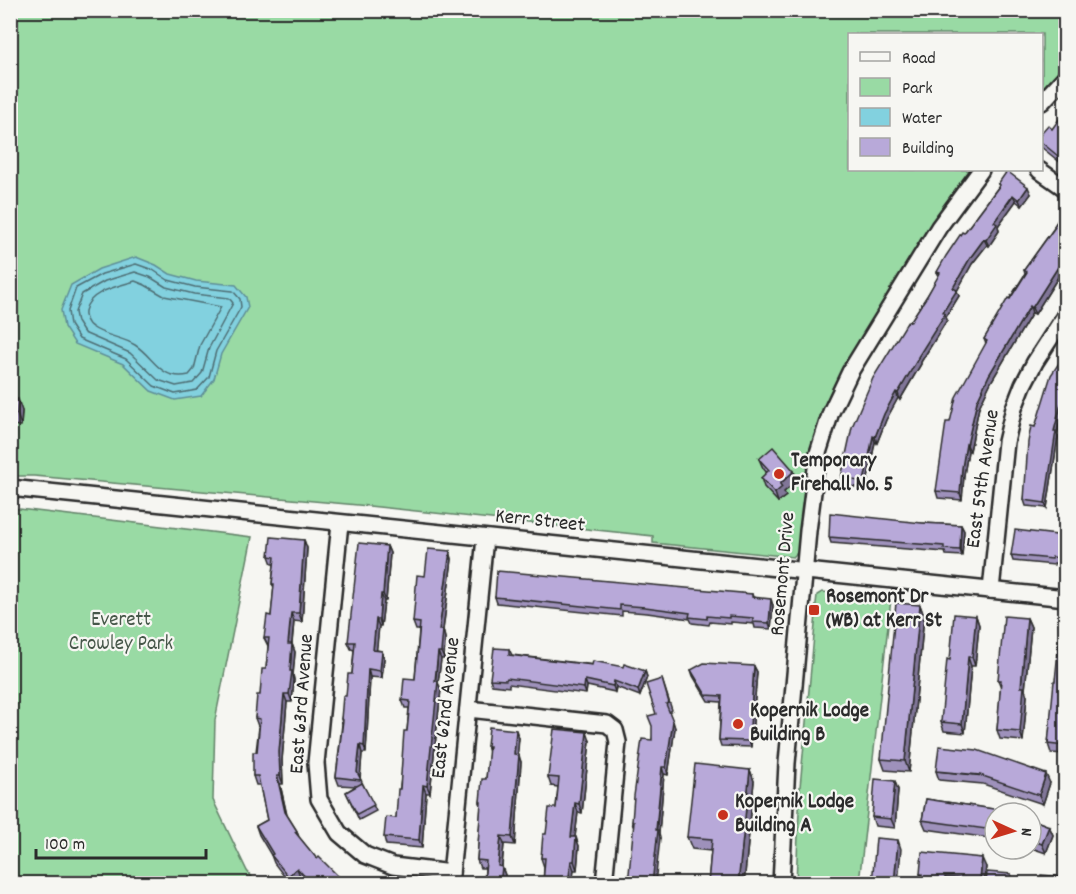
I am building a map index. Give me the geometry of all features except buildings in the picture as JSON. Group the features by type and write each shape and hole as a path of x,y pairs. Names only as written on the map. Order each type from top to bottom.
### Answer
{"street":[{"path":"1043,100 1065,76"},
{"name":"Rosemont Drive","path":"781,884 787,763 818,453 831,412 850,372 945,219 980,171"},
{"path":"1040,171 1065,189"},
{"name":"East 59th Avenue","path":"991,590 1006,442 1014,408 1035,362 1065,314"},
{"name":"Kerr Street","path":"10,488 1065,598"},
{"name":"East 63rd Avenue","path":"340,523 316,763 319,799 339,833 365,855 393,866 451,878"},
{"name":"East 62nd Avenue","path":"451,878 485,538"},
{"path":"468,710 607,724 615,730 618,742 604,884"}],"green space":[{"path":"10,11 1065,11 1065,64 1043,89 1043,33 848,33 848,171 971,171 925,235 840,373 826,403 812,451 800,550 793,557 653,543 653,536 369,506 34,476 11,476"},
{"name":"Everett Crowley Park","path":"11,508 252,537 215,720 213,800 247,871 257,883 11,883"},
{"path":"822,592 891,599 859,883 796,883 800,787 815,613 817,595"}],"water":[{"path":"136,257 170,274 196,281 236,285 246,297 248,307 221,354 214,379 201,396 175,400 151,391 123,364 75,344 64,327 61,310 71,285 99,269"}],"place":[{"name":"Temporary Firehall No. 5","path":"779,474"},
{"name":"Rosemont Dr (WB) at Kerr St","path":"814,610"},
{"name":"Kopernik Lodge Building B","path":"738,724"},
{"name":"Kopernik Lodge Building A","path":"723,815"}]}
